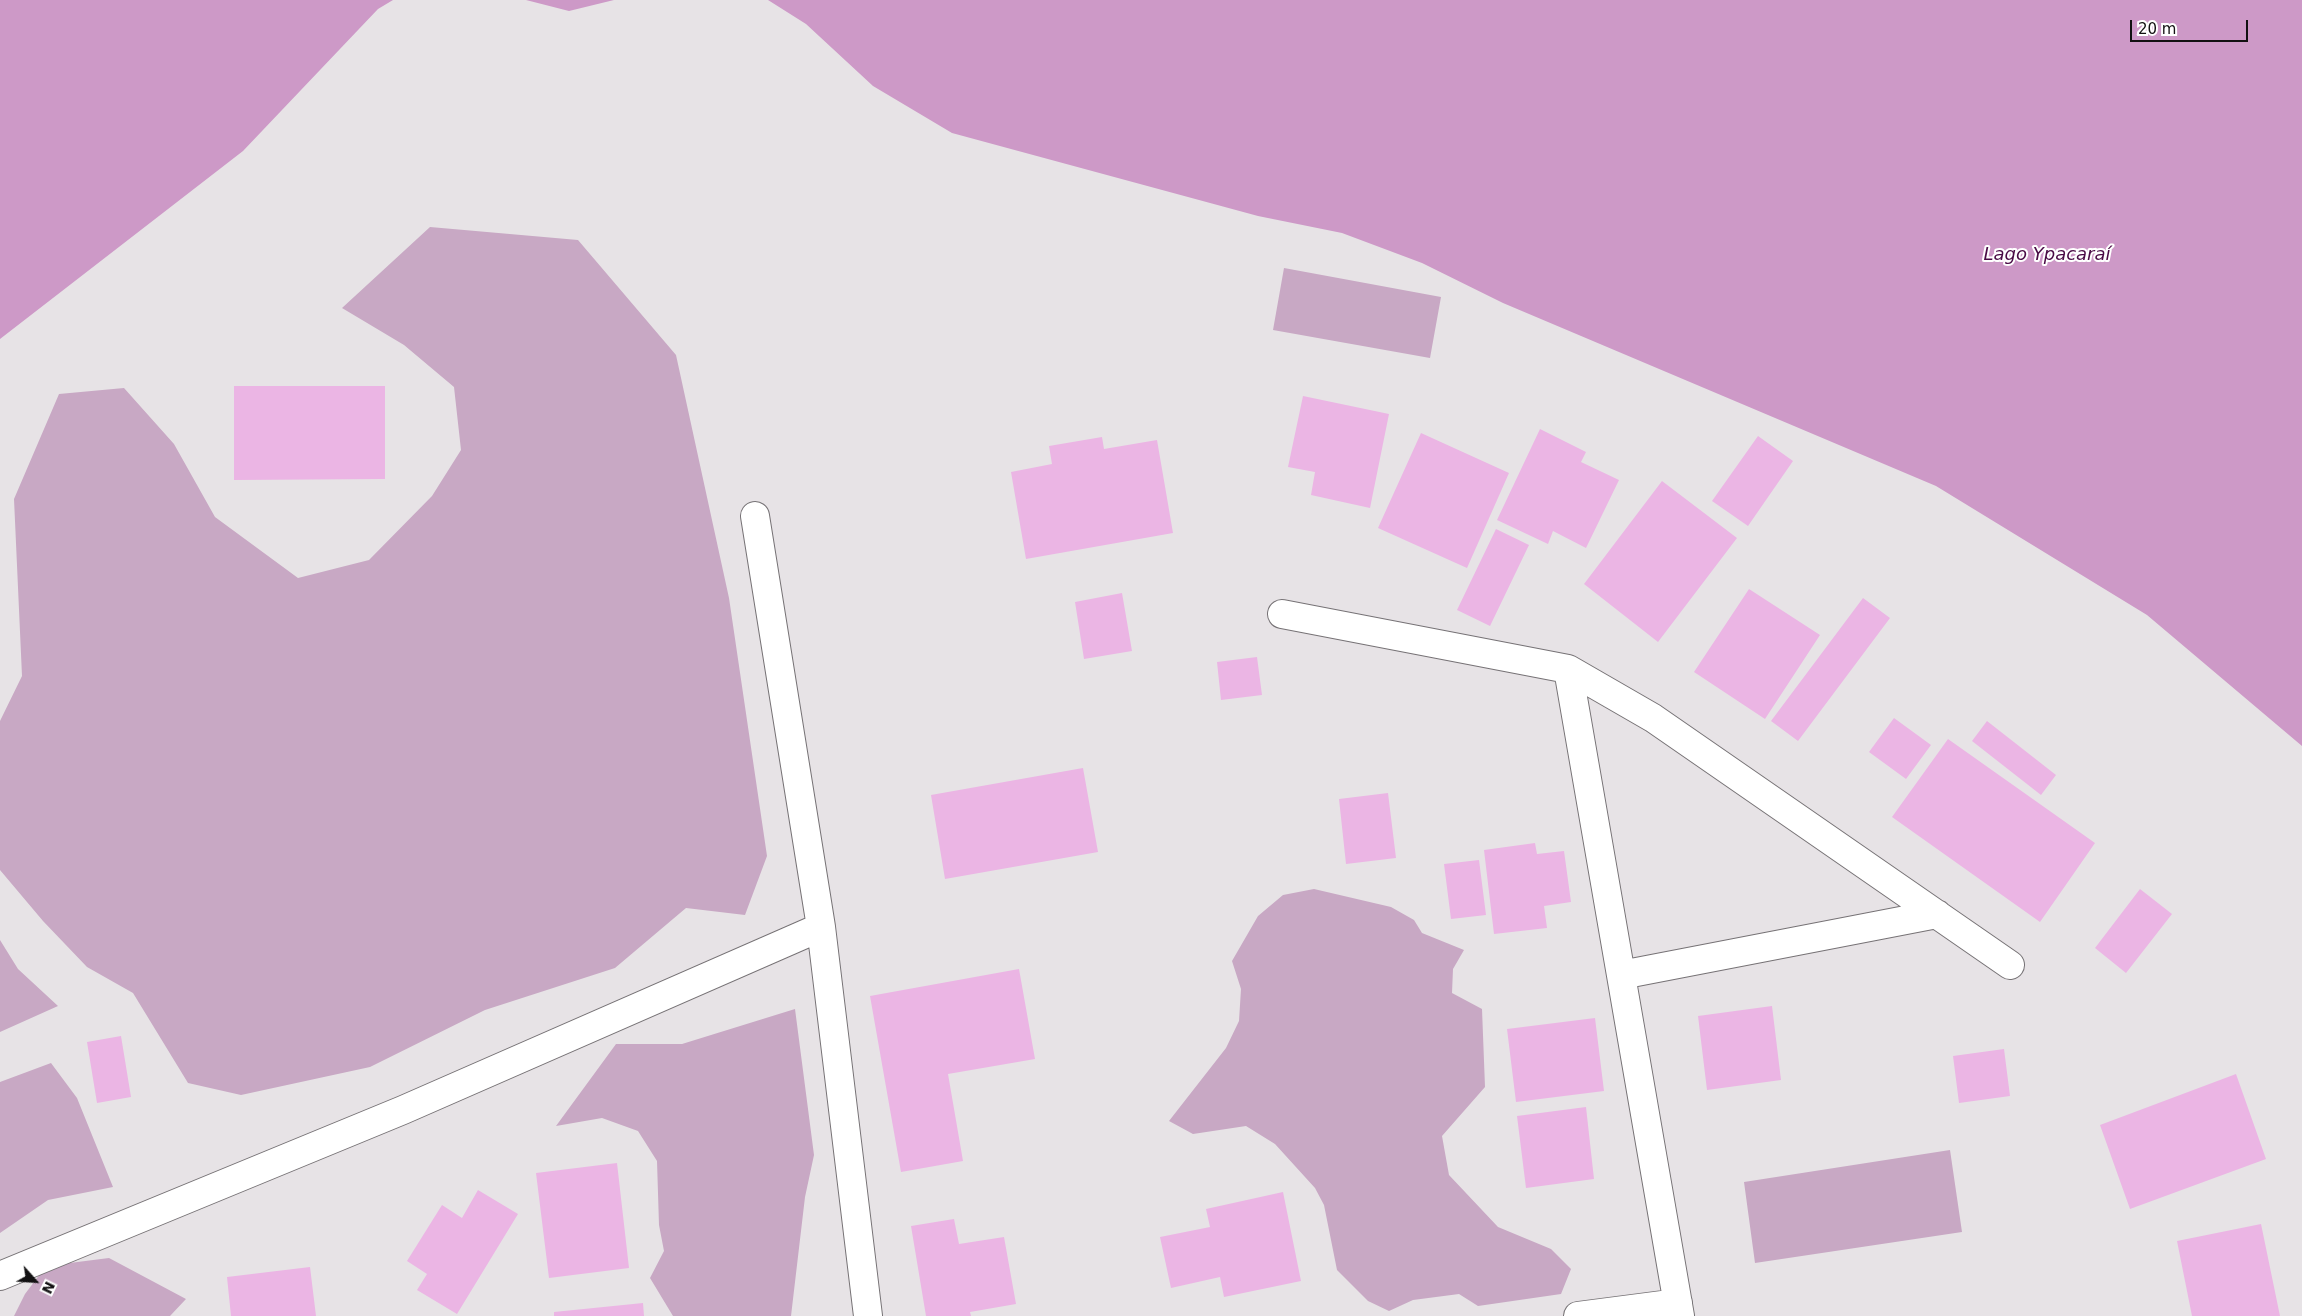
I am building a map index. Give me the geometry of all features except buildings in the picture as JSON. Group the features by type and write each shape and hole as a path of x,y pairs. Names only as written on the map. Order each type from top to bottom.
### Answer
{"street":[{"path":"755,516 822,927 868,1316"},
{"path":"1282,614 1568,669 1653,718 2010,965"},
{"path":"1568,669 1679,1309 1578,1316"},
{"path":"1621,975 1936,914"},
{"path":"0,1276 402,1110 822,927"}],"shaded area":[{"path":"430,227 578,240 676,355 729,598 767,856 745,915 686,908 615,968 485,1010 370,1067 241,1095 188,1083 133,993 87,967 43,921 0,870 0,721 22,676 14,499 59,394 124,388 174,444 215,517 298,578 369,560 432,496 461,450 454,387 404,345 342,308"},
{"path":"1284,268 1441,297 1430,358 1273,330"},
{"path":"1314,889 1391,907 1414,920 1422,933 1464,950 1453,969 1452,993 1482,1009 1485,1087 1442,1136 1449,1175 1498,1227 1551,1249 1571,1269 1561,1294 1478,1306 1459,1294 1413,1300 1389,1311 1368,1301 1337,1270 1324,1205 1315,1188 1275,1144 1246,1126 1193,1134 1169,1121 1226,1048 1239,1021 1241,989 1232,961 1258,916 1283,895"},
{"path":"0,940 18,969 58,1006 0,1032"},
{"path":"795,1009 814,1155 805,1197 791,1316 673,1316 650,1278 664,1251 659,1225 657,1161 638,1131 602,1118 556,1126 616,1044 682,1044"},
{"path":"51,1063 77,1098 113,1187 48,1200 0,1233 0,1082"},
{"path":"1950,1150 1962,1232 1755,1263 1744,1182"},
{"path":"109,1258 186,1299 170,1316 14,1316 25,1294 46,1266"}],"water":[{"path":"0,0 393,0 378,9 243,151 0,339"},
{"path":"526,0 614,0 569,11"},
{"name":"Lago Ypacaraí","path":"768,0 2302,0 2302,746 2147,615 1936,486 1503,303 1422,263 1342,233 1258,216 952,133 873,86 806,24"}]}
